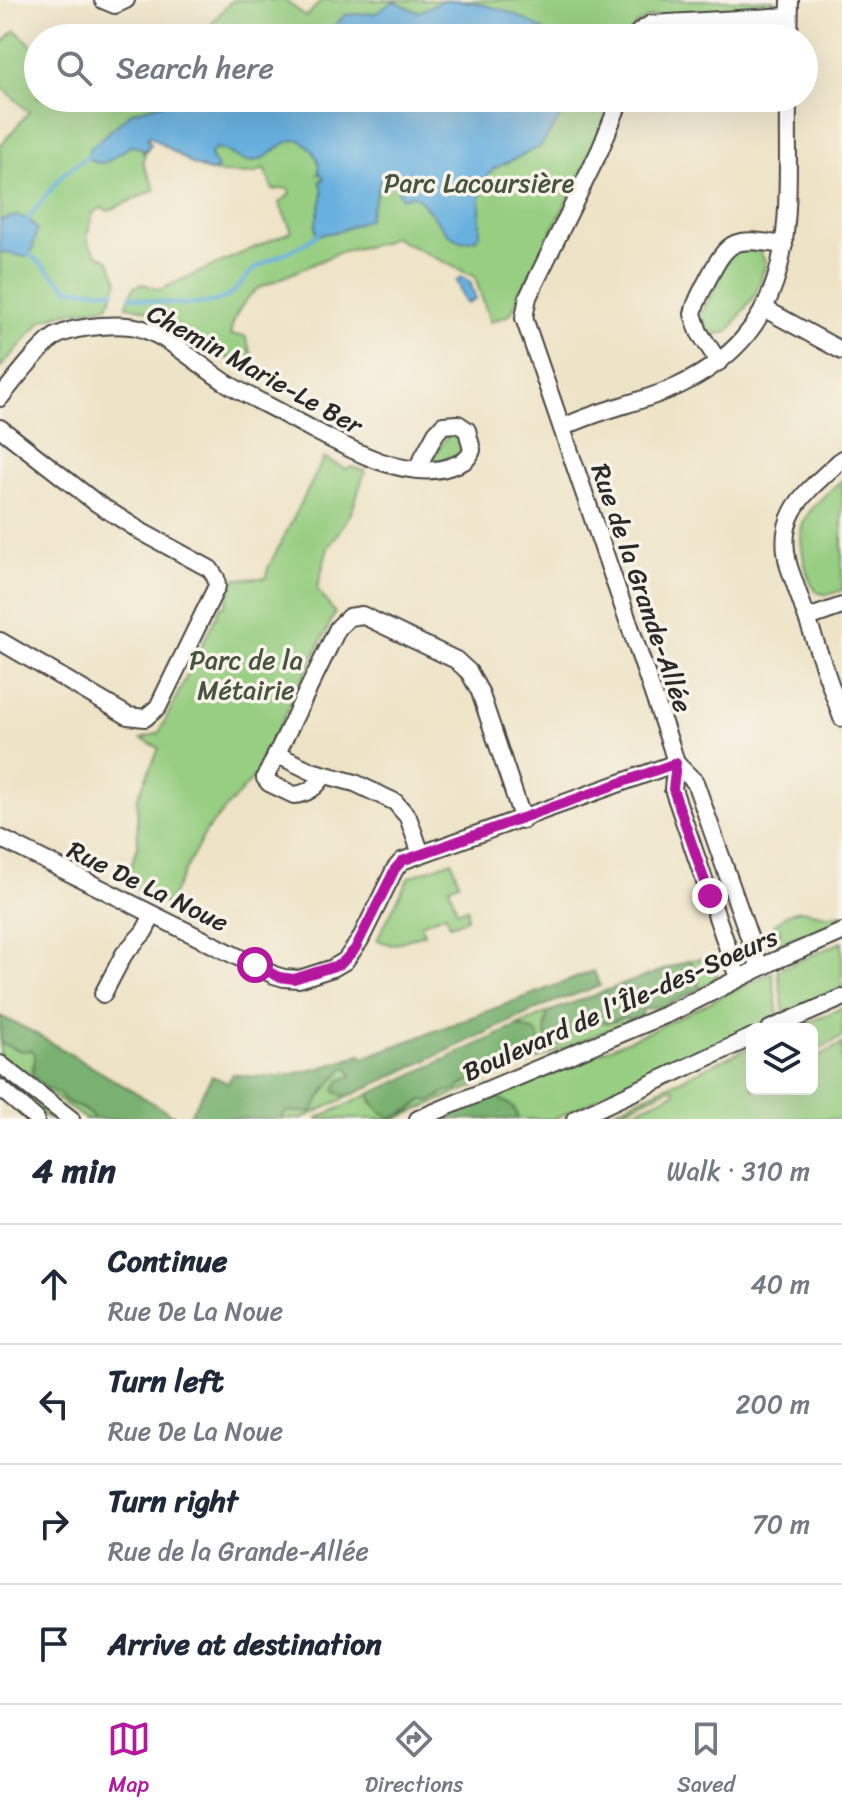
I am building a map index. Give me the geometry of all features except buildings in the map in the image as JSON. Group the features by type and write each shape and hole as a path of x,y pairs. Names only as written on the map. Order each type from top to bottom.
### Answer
{"street":[{"path":"103,0 118,5 126,0"},
{"path":"651,24 790,8"},
{"name":"Rue de la Grande-Allée","path":"615,112 524,310 526,328 676,763 673,789 738,978"},
{"path":"562,428 676,387 719,362 740,343 765,309 778,276 784,245 788,112"},
{"path":"719,362 699,332 693,314 719,256 726,247 737,243 753,241 784,245"},
{"path":"765,309 842,351"},
{"name":"Chemin Marie-Le Ber","path":"0,398 58,335 113,325 134,326 151,332 229,385 354,451 393,465 417,468"},
{"path":"0,428 95,502 210,569 217,586 158,707 145,718 128,716 0,641"},
{"path":"842,459 802,497 786,528 786,556 842,718"},
{"path":"808,618 842,606"},
{"path":"324,775 309,791 298,795 289,794 266,780 266,774 339,625 349,617 367,616 456,660 469,672 480,692 523,820"},
{"path":"276,754 324,775 355,783 399,805 408,817 421,854"},
{"name":"Rue de la Grande-Allée","path":"676,763 695,782 760,968"},
{"name":"Rue De La Noue","path":"0,838 279,977 299,979 337,966 349,958 397,866 421,854 676,763"},
{"path":"103,994 124,954 144,932 153,915"},
{"name":"Boulevard de l'Île-des-Soeurs","path":"418,1119 670,1013 738,978 842,932"},
{"path":"784,1023 842,998"},
{"path":"575,1119 746,1040"},
{"path":"0,1064 71,1119"},
{"path":"0,1088 36,1119"}],"green space":[{"path":"232,0 285,0 306,17 322,0 774,0 762,9 650,17 637,24 211,24"},
{"name":"Parc Lacoursière","path":"15,30 24,38 24,107 0,85 0,46"},
{"name":"Parc Lacoursière","path":"29,112 608,112 601,133 510,315 490,322 475,277 393,237 382,243 340,252 257,289 243,304 230,335 245,336 257,368 253,375 174,324 141,309 126,306 134,287 144,284 159,290 292,231 279,203 290,194 288,188 273,190 264,169 253,174 202,169 150,136 147,139 151,144 143,162 155,190 108,211 102,208 93,213 87,236 96,253 109,260 118,281 108,306 43,320 0,368 0,146"},
{"path":"734,252 760,252 766,263 756,293 728,332 710,335 701,314 729,257"},
{"path":"450,433 461,438 463,448 456,456 437,461 435,455"},
{"name":"Parc de la Métairie","path":"324,458 346,469 352,467 365,471 351,513 328,548 317,589 335,613 255,776 206,831 167,905 125,883 138,846 137,799 159,748 141,739 159,733 221,606 225,606 235,579 266,578 268,568"},
{"path":"842,480 842,590 824,594 818,592 810,580 801,533 813,507"},
{"path":"452,861 459,883 449,887 457,911 468,908 467,919 450,925 446,914 421,924 424,934 392,945 377,940 409,877"},
{"path":"801,910 827,915 842,914 842,923 801,940 769,945 766,936 770,931 780,934 780,929 772,928 775,924 788,914"},
{"path":"842,942 842,989 784,1013 778,970"},
{"path":"712,957 718,978 699,989 690,960"},
{"path":"690,960 698,975 699,989 666,1006 644,1009 641,1016 631,1020 623,1017 608,1023 586,1018 572,1029 563,1043 553,1047 547,1039 545,1026 548,1012"},
{"path":"594,971 600,986 548,1004 356,1093 343,1096 334,1090 340,1080 352,1076 348,1068 344,1068 326,1088 311,1112 286,1112 281,1119 188,1118 212,1076 228,1083 232,1074 281,1076 314,1070 361,1055 363,1058"},
{"path":"772,972 778,1016 763,1023 746,1023 746,1031 554,1119 517,1119 512,1107 490,1099 655,1029"},
{"path":"842,1008 842,1037 818,1050 818,1023 807,1023"},
{"path":"548,1012 545,1025 572,1029 586,1017 614,1022 624,1017 631,1020 396,1119 316,1119 370,1094 371,1101 382,1113 401,1114 410,1111 423,1099 440,1097 468,1081 498,1074 505,1065 522,1062 526,1052 535,1057 543,1050 536,1032 517,1026"},
{"path":"0,1016 180,1119 94,1119 33,1076 35,1054 32,1050 21,1051 0,1043"},
{"path":"517,1026 536,1032 543,1045 539,1055 531,1056 526,1052 519,1064 505,1065 498,1074 488,1075 482,1081 468,1081 457,1090 445,1092 432,1101 423,1100 395,1117 382,1113 373,1102 370,1094"},
{"path":"0,1043 21,1051 32,1050 37,1073 43,1083 94,1119 85,1119 0,1057"},
{"path":"842,1044 842,1119 616,1119 675,1093 673,1087 603,1119 596,1119 746,1049 746,1095 818,1095 818,1057"},
{"path":"348,1067 353,1076 346,1079 343,1096 356,1093 301,1119 282,1119 286,1112 311,1112 332,1080"},
{"path":"0,1070 60,1119 48,1119 0,1078"},
{"path":"499,1098 514,1109 517,1119 441,1119 490,1099"}],"water":[{"path":"444,0 473,2 516,15 533,24 336,24 345,15 376,13 394,1 418,12"},
{"path":"132,112 562,112 540,147 493,169 480,198 480,234 476,239 462,242 449,235 419,199 412,195 401,198 398,190 400,177 395,173 381,180 368,219 340,231 317,235 316,221 322,195 320,181 324,179 321,173 318,174 319,164 315,154 300,140 287,142 265,157 252,161 215,148 210,156 218,169 210,171 194,165 150,136 147,139 151,144 143,153 142,148 131,146 110,160 99,163 87,157 90,148"},
{"path":"17,216 28,219 37,229 33,249 26,257 0,252 0,220"},
{"path":"461,277 470,282 476,299 466,304 456,281"}],"waterway":[{"path":"27,220 64,173 90,155"},
{"path":"130,296 179,304 218,300 233,293 254,269 319,233"},
{"path":"26,251 69,289 114,291"}],"route":[{"path":"255,965 279,977 294,979 337,966 352,954 402,861 676,763 673,789 710,896"}]}
